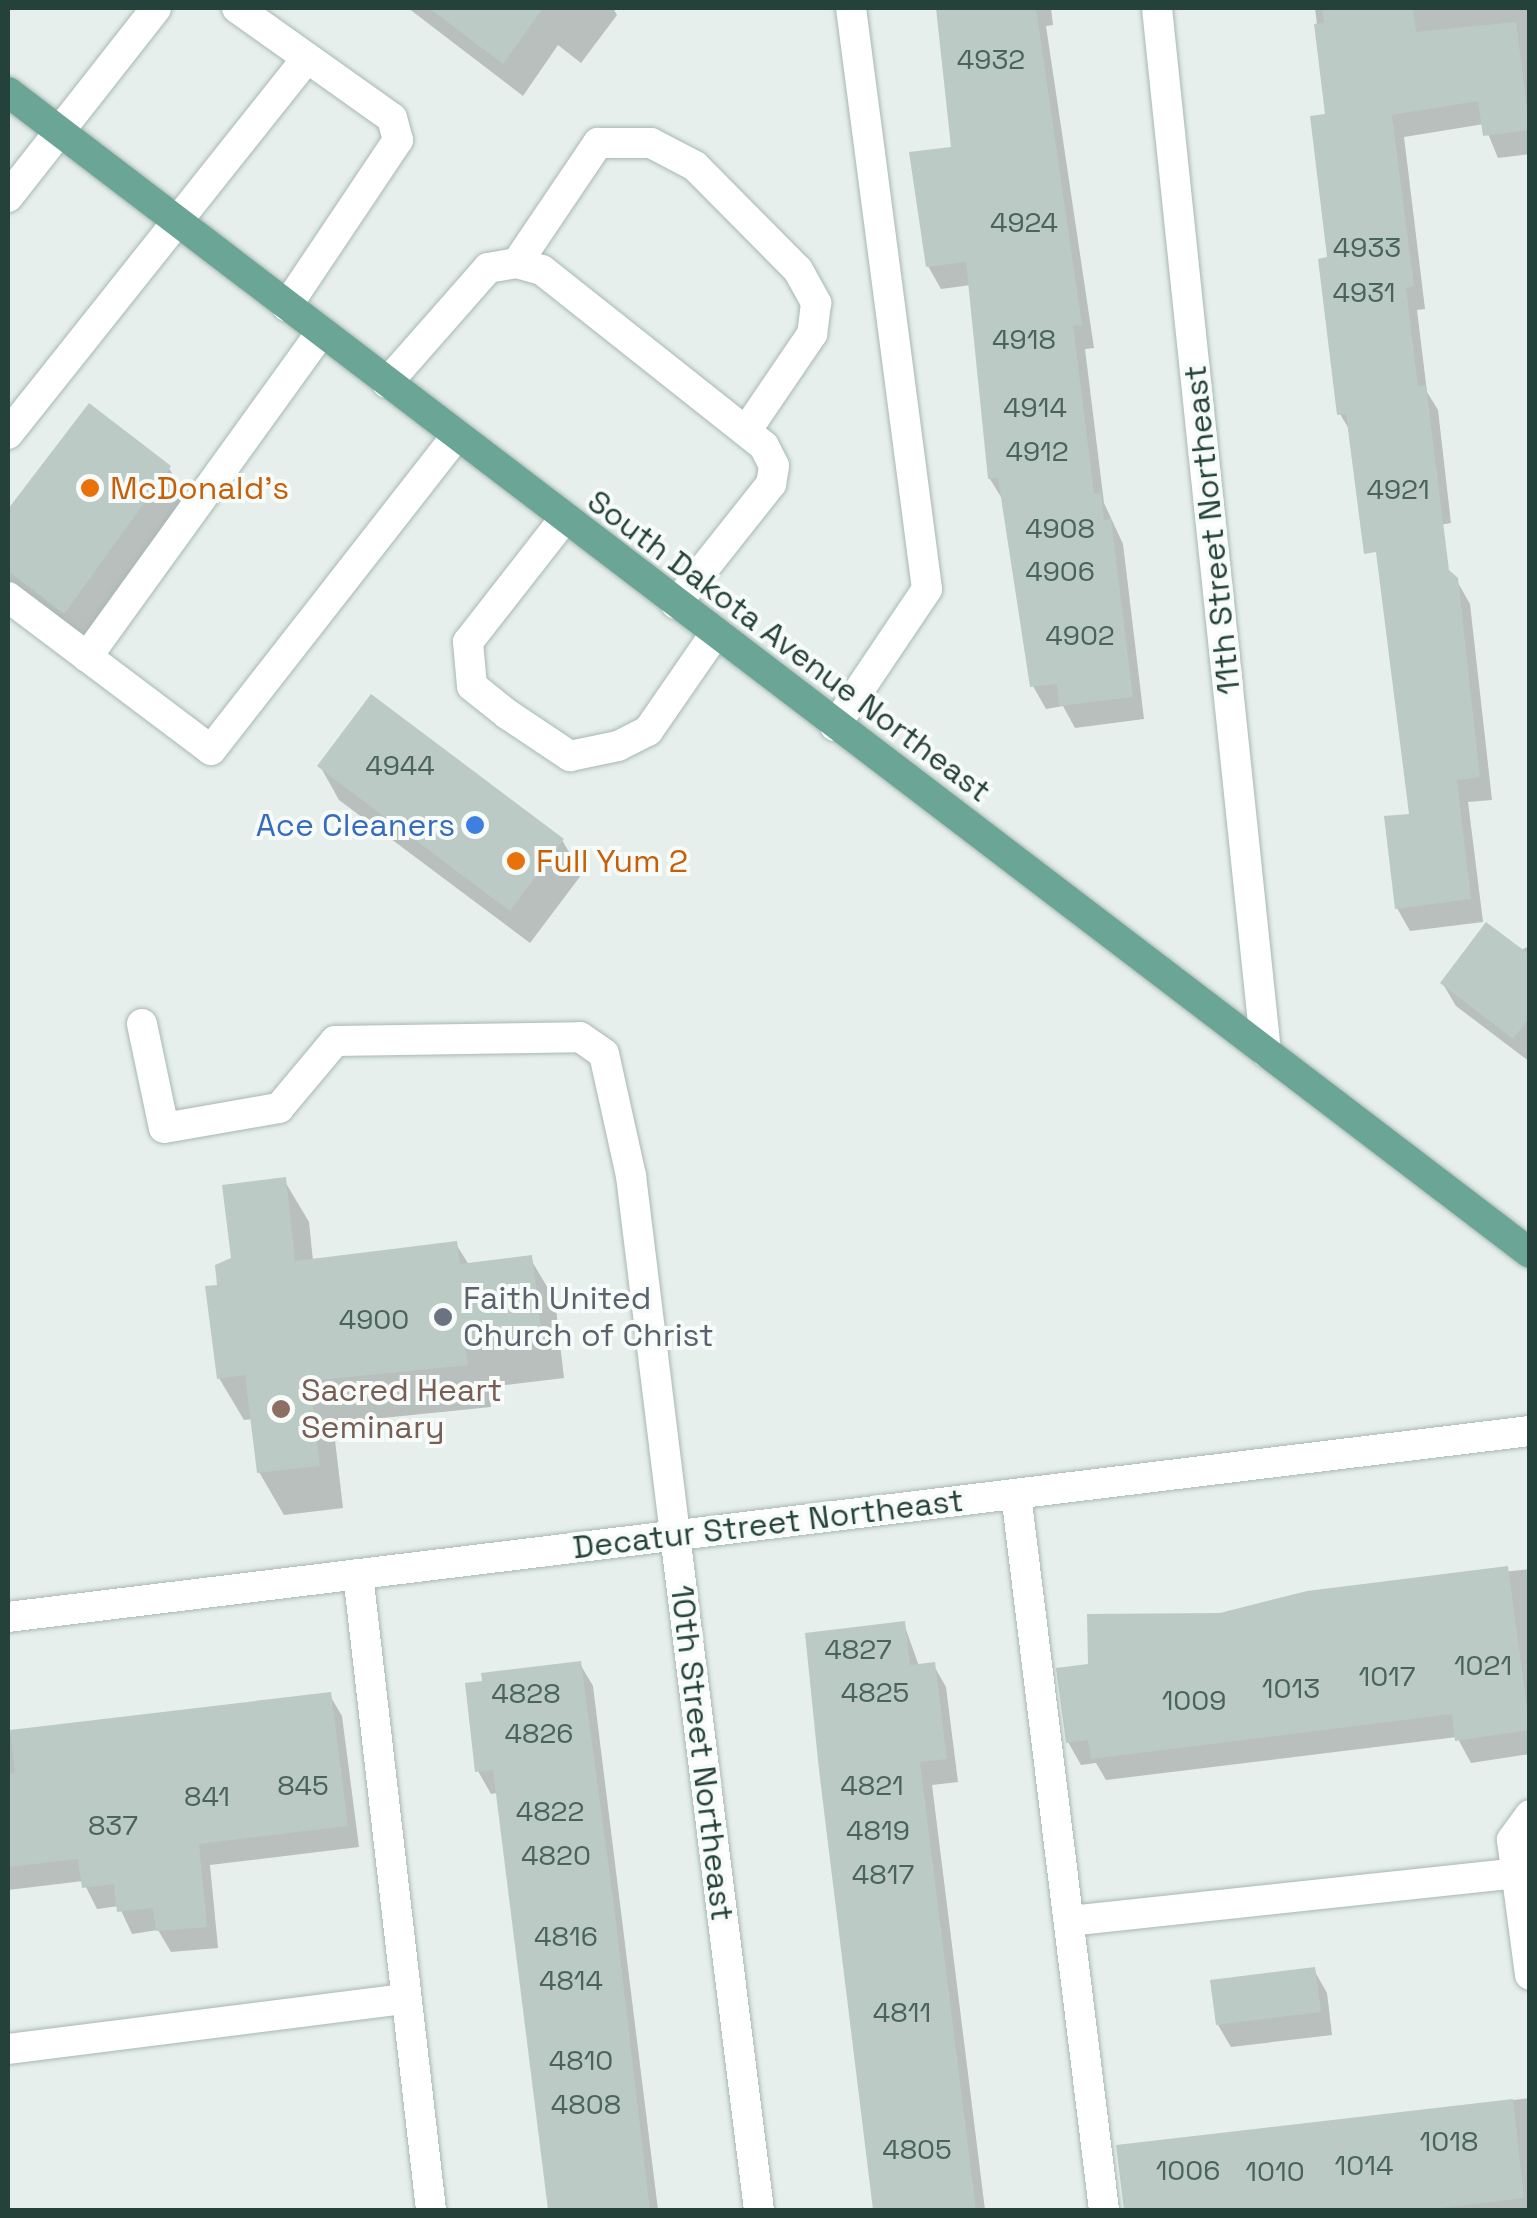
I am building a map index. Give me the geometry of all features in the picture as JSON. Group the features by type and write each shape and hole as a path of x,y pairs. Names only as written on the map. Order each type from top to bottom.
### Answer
{"main road":[{"name":"South Dakota Avenue Northeast","path":"8,92 1530,1254"}],"street":[{"path":"8,198 156,8"},
{"path":"237,8 392,118 398,140 287,306"},
{"path":"835,726 928,588 851,8"},
{"name":"11th Street Northeast","path":"1158,8 1266,1052"},
{"path":"8,434 180,224 306,58"},
{"path":"517,263 598,144 651,143 696,166 798,270 816,303 812,334 746,430"},
{"path":"387,383 488,268 517,263 542,270 746,430 764,446 774,466 771,484 676,604"},
{"path":"88,658 321,332"},
{"path":"8,597 211,750 456,436"},
{"path":"564,519 468,642 464,662 472,686 534,734 570,756 618,746 648,731 715,634"},
{"name":"10th Street Northeast","path":"142,1024 164,1128 279,1108 335,1040 580,1037 604,1054 631,1176 758,2210"},
{"name":"Decatur Street Northeast","path":"8,1617 1530,1431"},
{"path":"1016,1494 1104,2210"},
{"path":"358,1574 432,2210"},
{"path":"1530,1816 1512,1840 1523,1873 1530,1975"},
{"path":"1068,1921 1523,1873"},
{"path":"8,2049 406,1998"}],"building":[{"path":"429,8 543,8 503,64"},
{"path":"936,8 1036,8 1082,325 1073,326 1094,494 1101,493 1104,520 1111,519 1133,697 1059,706 1057,684 1030,687 998,478 988,479 966,262 926,267 909,152 951,147"},
{"path":"1322,8 1413,8 1416,32 1516,22 1530,130 1483,136 1478,101 1392,115 1414,286 1406,288 1418,386 1426,385 1449,570 1458,578 1480,777 1457,780 1471,899 1395,909 1384,816 1409,814 1376,552 1364,554 1346,414 1337,415 1318,259 1327,257 1310,116 1325,114 1314,24 1324,23"},
{"name":"McDonald's","path":"89,403 171,466 64,614 8,571 8,509"},
{"path":"371,694 564,839 510,911 317,766"},
{"path":"1486,922 1530,955 1530,1017 1513,1039 1440,983"},
{"path":"286,1177 295,1261 457,1241 460,1264 532,1255 542,1336 465,1344 468,1365 310,1381 320,1466 257,1473 245,1375 217,1379 205,1286 217,1285 215,1265 231,1258 222,1185"},
{"path":"1508,1566 1530,1730 1455,1741 1452,1714 1091,1759 1088,1740 1066,1743 1056,1668 1088,1664 1087,1614 1220,1613 1307,1591"},
{"path":"905,1621 910,1665 935,1662 947,1759 920,1762 976,2210 873,2210 819,1770 805,1633"},
{"path":"581,1661 650,2210 548,2210 493,1770 475,1772 465,1683 482,1681 481,1673"},
{"path":"331,1692 348,1826 199,1844 207,1927 156,1931 153,1908 117,1912 114,1884 82,1888 78,1859 8,1867 8,1774 15,1773 10,1730"},
{"path":"1315,1967 1321,2012 1216,2025 1210,1980"},
{"path":"1513,2099 1524,2198 1425,2210 1124,2210 1116,2145"}],"place":[{"name":"McDonald's","path":"90,488"},
{"name":"Ace Cleaners","path":"475,825"},
{"name":"Full Yum 2","path":"516,861"},
{"name":"Faith United Church of Christ","path":"443,1317"},
{"name":"Sacred Heart Seminary","path":"281,1409"}]}
